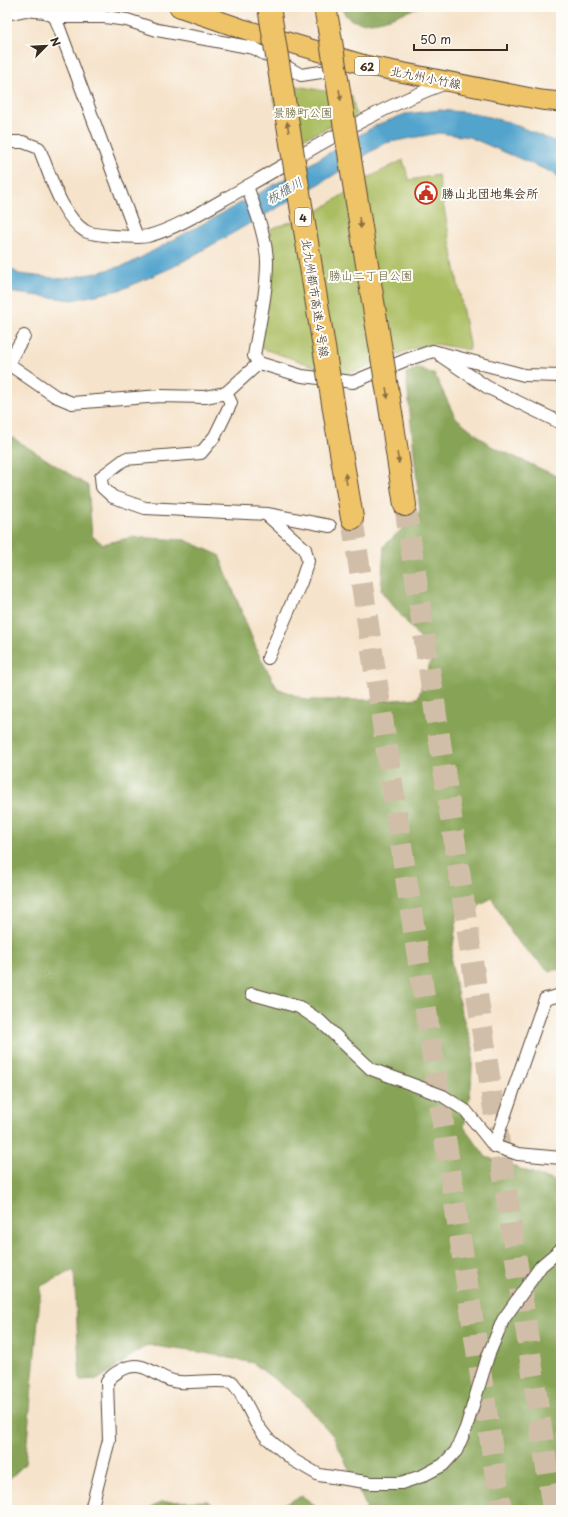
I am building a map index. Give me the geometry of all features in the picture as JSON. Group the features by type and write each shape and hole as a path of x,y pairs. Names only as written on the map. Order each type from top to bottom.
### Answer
{"highway":[{"name":"北九州都市高速４号線","path":"269,7 352,518"},
{"path":"325,7 406,505"}],"main road":[{"name":"北九州小竹線","path":"179,7 240,28 365,65 541,100 561,102"}],"street":[{"path":"7,14 26,10 44,12 56,17 105,17 127,20 157,30 254,48 302,75 365,65"},
{"path":"56,17 137,237"},
{"path":"7,142 23,142 39,148 68,216 86,232 137,237 149,236 188,219 248,189 349,127 408,97 449,81"},
{"path":"248,189 267,259 266,280 254,356 259,363 302,376 353,382 406,360 433,351 524,375 561,376"},
{"path":"24,336 7,365 13,367 55,396 72,403 160,396 204,397 226,393 259,363"},
{"path":"433,351 487,387 561,423"},
{"path":"226,393 232,403 215,436 201,453 125,459 101,477 102,487 113,497 145,508 266,514 330,526"},
{"path":"266,514 305,549 308,561 301,582 268,658"},
{"path":"252,994 299,1007 320,1021 371,1069 443,1096 466,1111 494,1146 518,1154 561,1158"},
{"path":"494,1146 545,999 561,995"},
{"path":"91,1510 109,1440 106,1382 111,1375 129,1366 138,1365 177,1382 219,1380 232,1382 240,1392 257,1425 267,1438 293,1460 319,1475 372,1483 401,1483 422,1476 443,1465 456,1451 466,1428 488,1356 503,1320 541,1266 561,1249"}],"green space":[{"path":"341,7 419,7 385,19 366,23 350,19"},
{"name":"景勝町公園","path":"269,81 352,96 356,116 287,145"},
{"name":"勝山二丁目公園","path":"403,160 409,180 438,175 470,350 436,344 417,347 342,376 261,348 260,344 270,229 314,214 366,179"},
{"path":"420,368 435,375 455,417 491,446 561,478 561,969 549,971 516,940 492,898 457,916 451,961 460,1008 473,1048 471,1087 464,1127 486,1157 561,1183 561,1510 363,1510 367,1508 334,1437 303,1401 253,1363 211,1354 147,1345 99,1379 80,1380 74,1270 41,1286 25,1464 7,1481 7,439 13,438 88,486 92,536 103,544 132,537 185,540 219,555 258,653 277,688 306,700 394,700 418,698 433,654 381,591 384,546 420,512 406,373"},
{"path":"302,1496 322,1510 270,1510"},
{"path":"207,1501 221,1510 147,1510 162,1502"}],"water":[{"name":"板櫃川","path":"440,110 473,113 508,122 561,144 561,178 551,172 469,137 439,133 385,143 321,183 173,267 123,289 73,300 7,292 7,266 19,274 63,279 96,273 129,264 283,180 375,126 405,114"}],"tunnel":[{"path":"405,505 553,1510"},
{"path":"352,518 501,1510"}],"place":[{"name":"勝山北団地集会所","path":"426,193"}]}
